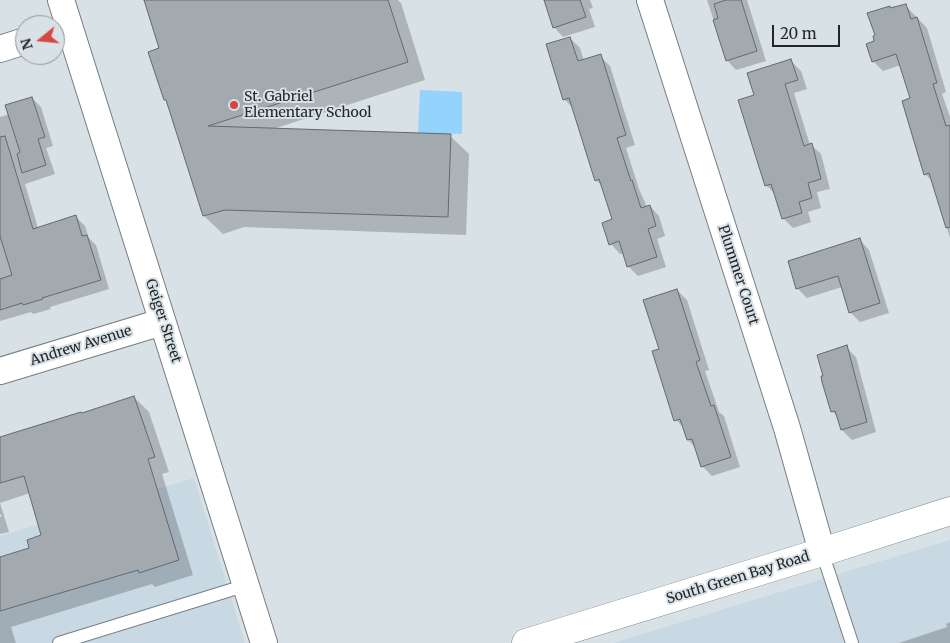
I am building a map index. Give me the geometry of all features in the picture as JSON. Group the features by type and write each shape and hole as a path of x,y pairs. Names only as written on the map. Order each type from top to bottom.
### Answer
{"main road":[{"name":"South Green Bay Road","path":"526,643 564,637 950,511"}],"street":[{"name":"Geiger Street","path":"61,0 62,15"},
{"name":"Plummer Court","path":"650,0 787,428 822,552"},
{"name":"Geiger Street","path":"65,36 187,396 264,643"},
{"path":"0,49 15,44"},
{"name":"Andrew Avenue","path":"0,371 162,322"}],"lane":[{"path":"822,552 852,643"},
{"path":"59,643 246,585"}],"shaded area":[{"path":"420,90 462,92 462,134 418,133"},
{"path":"194,478 245,643 0,643 0,536"},
{"path":"950,540 950,643 613,643"}],"building":[{"path":"144,0 388,0 408,62 208,126 451,134 448,217 225,210 203,216 166,100 164,100 148,52 159,48"},
{"path":"544,0 580,0 586,17 553,28"},
{"path":"726,0 741,0 757,51 726,61 713,20 718,18 714,4"},
{"path":"906,4 911,19 917,17 937,83 933,84 946,126 950,125 950,227 946,228 929,173 924,175 902,101 910,98 896,54 872,62 866,44 874,41 873,36 875,35 867,13 890,6 890,8"},
{"path":"570,37 578,61 601,54 626,135 617,138 641,208 650,205 656,226 648,229 657,257 627,267 619,241 609,245 602,223 612,219 599,179 595,181 569,98 563,100 546,44"},
{"path":"791,59 798,80 785,84 804,146 812,143 821,179 808,183 812,198 799,202 802,213 782,219 771,184 765,186 738,100 754,95 747,73"},
{"path":"32,97 45,137 38,139 46,165 22,173 17,154 20,152 5,105"},
{"path":"5,136 33,229 76,215 82,236 87,235 101,280 23,305 22,303 0,310 0,279 12,275 0,236 0,137"},
{"path":"860,238 880,303 849,313 838,276 796,289 788,261"},
{"path":"677,289 700,360 696,362 711,406 714,405 731,457 701,467 692,439 687,440 680,419 674,421 652,351 659,349 643,300"},
{"path":"847,345 867,422 841,430 835,411 831,412 822,382 821,376 823,376 817,355"},
{"path":"134,396 155,457 148,459 179,560 139,573 138,570 0,611 0,557 29,548 27,540 41,535 24,476 0,483 0,437"}],"place":[{"name":"St. Gabriel Elementary School","path":"234,105"}]}
